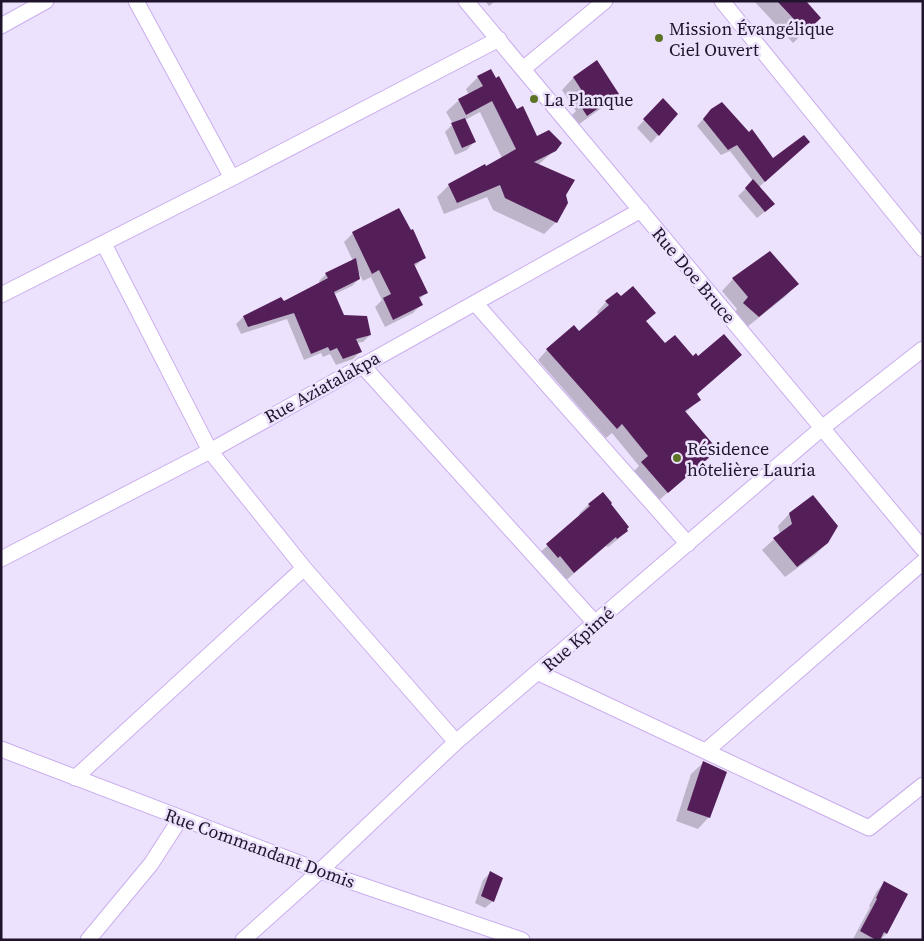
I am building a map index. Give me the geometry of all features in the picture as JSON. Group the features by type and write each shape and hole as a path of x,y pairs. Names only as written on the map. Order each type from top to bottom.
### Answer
{"street":[{"path":"1,26 46,1"},
{"path":"136,1 232,178"},
{"name":"Rue Doe Bruce","path":"466,1 923,549"},
{"path":"523,69 605,1"},
{"path":"722,1 923,249"},
{"path":"1,295 104,244 499,39"},
{"name":"Rue Aziatalakpa","path":"1,559 210,451 640,210"},
{"path":"104,244 210,451 304,568 456,742"},
{"path":"475,303 688,544"},
{"name":"Rue Kpimé","path":"243,940 320,871 456,742 539,673 822,428 923,349"},
{"path":"362,365 596,624"},
{"path":"706,751 923,562"},
{"path":"75,778 304,568"},
{"path":"539,673 869,828 923,785"},
{"name":"Rue Commandant Domis","path":"1,749 320,871 522,940"},
{"path":"88,940 150,864 180,819"}],"building":[{"path":"777,1 806,1 821,18 806,32"},
{"path":"597,60 619,94 587,116 580,105 588,100 573,77"},
{"path":"491,69 496,78 499,76 517,109 523,106 537,136 549,130 562,143 556,151 534,162 575,180 566,195 568,203 557,223 505,198 500,185 457,203 448,184 516,149 492,101 466,115 458,99 483,86 477,76"},
{"path":"663,98 678,114 659,136 643,119"},
{"path":"722,102 749,132 752,129 773,158 804,135 810,142 765,182 737,145 728,150 703,119 711,109"},
{"path":"465,118 476,142 462,148 451,123"},
{"path":"753,179 775,204 765,212 745,188"},
{"path":"399,208 411,230 413,229 426,258 414,264 428,293 419,297 423,305 393,320 383,298 391,294 379,270 372,274 352,232"},
{"path":"770,251 799,284 759,317 743,303 748,297 732,278"},
{"path":"356,258 360,279 334,292 344,315 367,316 371,335 356,339 362,352 343,359 337,348 330,351 328,347 311,354 294,313 248,327 243,316 281,297 284,301 328,278 325,273"},
{"path":"633,286 656,313 646,321 665,343 675,335 693,356 696,353 698,356 724,334 742,355 697,394 701,400 685,411 718,450 668,493 641,462 648,456 622,424 617,429 546,349 574,325 579,331 609,305 605,301 617,292 621,296"},
{"path":"603,492 629,527 628,531 617,539 616,537 574,573 560,556 558,558 546,544 590,506 588,504"},
{"path":"813,495 838,526 828,543 797,567 773,538 792,524 789,513"},
{"path":"703,761 727,772 710,818 687,810"},
{"path":"490,871 503,878 494,902 481,896"},
{"path":"884,881 908,894 887,934 884,932 880,940 876,940 860,931"}],"place":[{"name":"Mission Évangélique Ciel Ouvert","path":"659,38"},
{"name":"La Planque","path":"534,99"},
{"name":"Résidence hôtelière Lauria","path":"677,458"}]}
